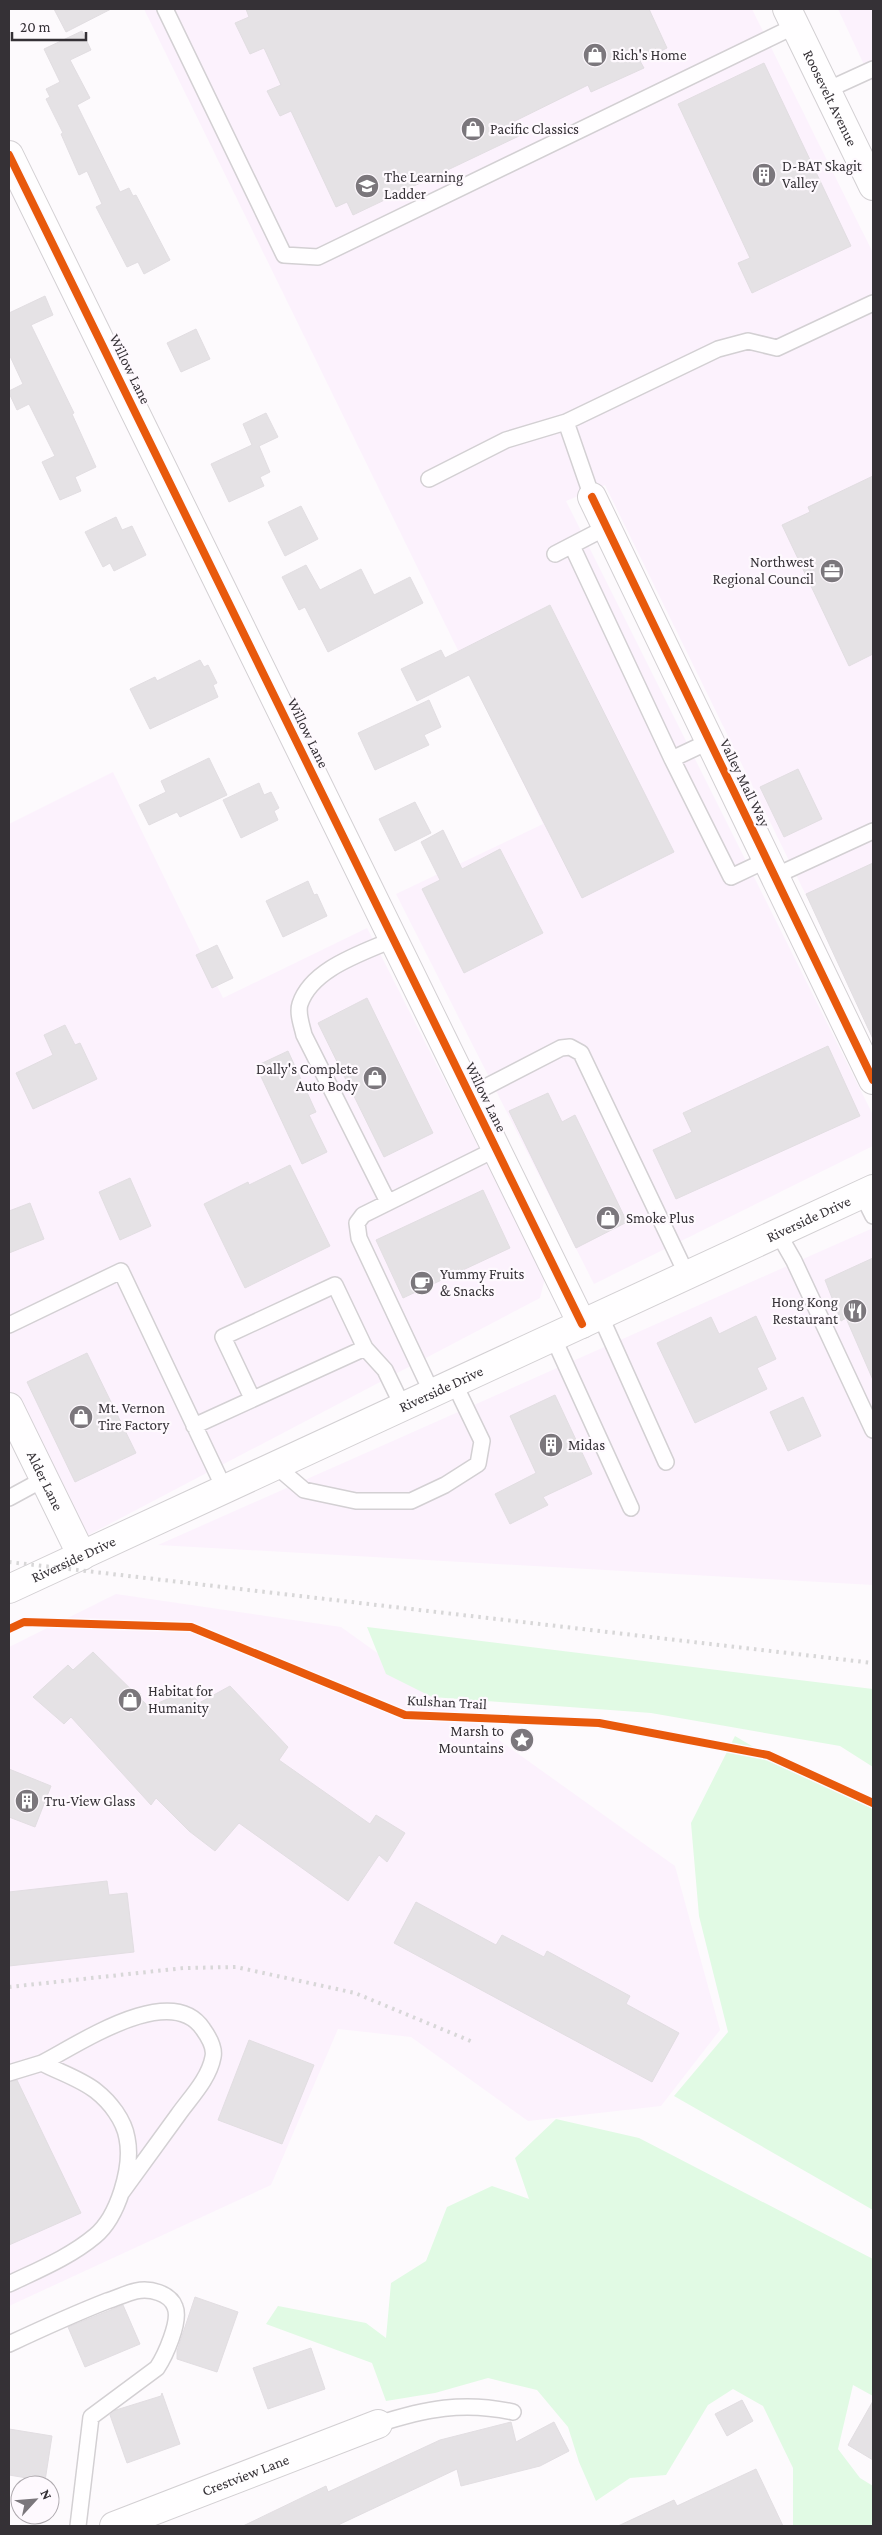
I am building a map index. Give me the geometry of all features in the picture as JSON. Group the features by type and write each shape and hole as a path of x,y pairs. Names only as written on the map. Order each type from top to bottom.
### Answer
{"street":[{"name":"Roosevelt Avenue","path":"791,17 873,186"},
{"name":"Willow Lane","path":"9,154 496,1149 591,1320"},
{"name":"Valley Mall Way","path":"592,497 873,1080"},
{"name":"Riverside Drive","path":"9,1589 778,1233 870,1199"},
{"name":"Alder Lane","path":"9,1408 82,1556"},
{"name":"Crestview Lane","path":"114,2526 378,2424"}],"lane":[{"path":"165,9 284,255 318,258 791,17"},
{"path":"827,90 873,69"},
{"path":"429,480 506,440 566,422 718,349 748,341 777,348 873,303"},
{"path":"566,422 592,497"},
{"path":"555,554 607,527"},
{"path":"572,546 672,759 731,877 771,868 873,831"},
{"path":"672,759 710,740"},
{"path":"388,1202 304,1035 299,1006 307,991 330,970 394,939"},
{"path":"470,1095 561,1048 570,1047 580,1053 687,1275"},
{"path":"276,1466 304,1490 356,1501 411,1501 445,1485 478,1464 482,1441 443,1388 357,1230 358,1219 388,1202 496,1149"},
{"path":"778,1233 794,1261 873,1430"},
{"path":"9,1324 121,1272 225,1490"},
{"path":"252,1398 223,1337 335,1286 365,1348 385,1370 403,1407"},
{"path":"591,1320 666,1462"},
{"path":"554,1337 631,1508"},
{"path":"194,1426 365,1348"},
{"path":"9,1498 44,1479"},
{"path":"9,2072 42,2063 133,2017 156,2011 182,2012 199,2022 209,2037 214,2056 204,2079 122,2192 110,2216 97,2235 56,2262 9,2284"},
{"path":"42,2063 96,2091 116,2112 127,2137 127,2168 122,2192"},
{"path":"9,2344 80,2312 136,2291 152,2290 165,2295 174,2304 178,2313 163,2359 157,2368 91,2417 78,2526"},
{"path":"378,2424 439,2408 486,2406 512,2412"}],"shaded area":[{"path":"144,9 752,9 873,253 873,1032 605,485 566,501 873,1115 873,1146 594,1284 396,894 543,824"},
{"path":"838,9 873,9 873,84"},
{"path":"113,772 223,998 367,928 545,1278 540,1298 79,1540 9,1401 9,824"},
{"path":"873,1228 873,1585 158,1545"},
{"path":"116,1594 341,1627 675,1866 720,2030 661,2106 528,2121 411,2037 338,2029 271,2185 9,2306 9,1647"}],"green space":[{"path":"367,1627 873,1689 873,1767 840,1746 651,1713 432,1697 386,1674"},
{"path":"735,1736 801,1775 873,1809 873,2210 674,2096 728,2032 699,1916 691,1823"},
{"path":"556,2119 639,2138 873,2259 873,2396 853,2385 838,2449 860,2478 873,2486 872,2526 793,2526 793,2468 763,2406 733,2389 708,2405 666,2475 630,2478 596,2501 579,2462 568,2427 537,2390 488,2378 435,2393 386,2401 372,2363 266,2324 278,2306 366,2323 386,2338 391,2283 426,2261 447,2207 492,2186 529,2199 515,2158"}],"building":[{"path":"54,9 111,9 66,32"},
{"path":"246,9 649,9 667,48 640,61 644,68 591,92 588,85 513,122 519,136 353,215 347,202 336,207 291,111 280,116 267,91 281,85 264,48 250,54 235,23 249,17"},
{"path":"82,31 91,50 70,60 90,98 77,105 120,192 129,188 133,196 136,195 170,260 144,274 138,262 127,267 96,207 102,204 87,171 79,175 61,134 63,133 46,99 50,97 46,89 60,82 44,49"},
{"name":"D-BAT Skagit Valley","path":"764,63 851,246 752,293 738,263 750,258 678,104"},
{"path":"45,296 53,315 31,325 74,413 72,414 96,467 75,477 81,491 60,500 42,462 55,456 29,404 17,410 9,393 9,391 23,384 9,354 9,313"},
{"path":"196,329 210,359 181,372 167,343"},
{"path":"266,413 278,437 259,446 270,472 260,477 264,486 229,502 211,464 252,445 243,424"},
{"path":"873,476 873,654 849,666 782,525 810,512 808,507"},
{"path":"301,506 318,539 285,556 268,522"},
{"path":"116,517 122,530 132,526 146,555 114,571 110,563 103,567 85,532"},
{"path":"306,565 320,590 361,569 374,595 410,577 423,603 328,652 305,607 299,610 282,577"},
{"path":"550,605 674,852 582,898 469,675 417,701 401,669 441,650 445,658"},
{"path":"200,660 204,667 208,665 217,683 213,685 218,697 150,729 130,689 155,677 157,681"},
{"path":"429,700 441,727 424,735 429,745 375,770 358,733"},
{"path":"209,758 227,795 180,817 177,812 149,825 139,805 166,792 161,781"},
{"path":"798,769 822,819 784,837 760,787"},
{"path":"259,783 264,795 271,792 279,808 274,811 278,820 241,838 223,800"},
{"path":"415,802 431,833 395,851 379,819"},
{"path":"443,830 462,869 500,849 543,933 464,973 422,889 440,880 421,842"},
{"path":"873,863 873,1039 806,894"},
{"path":"308,881 314,895 317,894 327,916 283,937 266,901"},
{"path":"217,945 233,978 212,988 196,955"},
{"name":"Dally's Complete Auto Body","path":"367,998 433,1133 384,1157 318,1023"},
{"path":"65,1025 75,1045 80,1043 97,1079 33,1109 16,1073 53,1055 44,1035"},
{"path":"828,1046 860,1116 676,1199 653,1150 692,1132 683,1113"},
{"path":"288,1051 316,1112 309,1115 327,1152 302,1164 256,1066"},
{"path":"548,1093 562,1122 575,1115 627,1222 576,1248 509,1111"},
{"path":"290,1165 330,1246 245,1288 204,1204 248,1182 249,1185"},
{"path":"130,1178 151,1226 120,1240 99,1192"},
{"path":"483,1190 510,1248 403,1298 376,1240"},
{"path":"30,1203 44,1239 9,1253 9,1211"},
{"name":"Hong Kong Restaurant","path":"873,1258 873,1380 846,1318 841,1321 825,1280"},
{"path":"756,1316 776,1359 757,1368 767,1389 695,1423 657,1343 711,1317 719,1334"},
{"name":"Mt. Vernon Tire Factory","path":"87,1353 136,1453 75,1482 27,1382"},
{"name":"Midas","path":"555,1395 592,1474 543,1497 548,1505 510,1524 495,1494 536,1473 510,1416"},
{"path":"803,1397 821,1436 788,1451 770,1412"},
{"path":"93,1652 149,1707 188,1690 199,1703 230,1686 288,1747 279,1760 370,1824 376,1815 405,1833 387,1862 379,1855 348,1901 239,1823 215,1851 189,1831 156,1798 151,1805 71,1717 64,1724 33,1697 68,1665 73,1670"},
{"name":"Tru-View Glass","path":"9,1769 51,1786 35,1827 9,1817"},
{"path":"107,1881 109,1895 127,1893 134,1952 9,1966 9,1892"},
{"path":"416,1902 496,1945 502,1935 544,1957 547,1951 630,1996 626,2004 679,2033 652,2082 394,1943"},
{"path":"249,2040 314,2065 282,2144 218,2120"},
{"path":"17,2080 81,2213 9,2245 9,2082"},
{"path":"195,2297 238,2312 217,2372 177,2359 177,2351"},
{"path":"123,2305 140,2344 85,2367 68,2327"},
{"path":"311,2348 325,2389 268,2409 253,2368"},
{"path":"162,2393 180,2444 127,2463 110,2415 116,2410 161,2396"},
{"path":"742,2400 753,2421 727,2436 715,2414"},
{"path":"873,2401 873,2460 848,2445"},
{"path":"511,2422 516,2442 554,2422 569,2451 540,2466 461,2486 457,2469 336,2526 243,2526 326,2486 328,2492 440,2440"},
{"path":"9,2429 52,2436 46,2475 9,2475"},
{"path":"756,2469 783,2526 618,2526 674,2500 677,2506"}],"railway":[{"path":"9,1562 873,1663"},
{"path":"9,1987 184,1968 236,1967 355,1993 473,2042"}],"cycle path":[{"path":"9,155 582,1324"},
{"path":"592,497 873,1080"},
{"name":"Kulshan Trail","path":"9,1629 24,1622 191,1627 405,1715 599,1723 768,1755 873,1803"}],"place":[{"name":"Rich's Home","path":"595,55"},
{"name":"Pacific Classics","path":"473,129"},
{"name":"D-BAT Skagit Valley","path":"764,175"},
{"name":"The Learning Ladder","path":"367,186"},
{"name":"Northwest Regional Council","path":"832,571"},
{"name":"Dally's Complete Auto Body","path":"375,1078"},
{"name":"Smoke Plus","path":"608,1218"},
{"name":"Yummy Fruits & Snacks","path":"422,1283"},
{"name":"Hong Kong Restaurant","path":"855,1311"},
{"name":"Mt. Vernon Tire Factory","path":"81,1417"},
{"name":"Midas","path":"551,1445"},
{"name":"Habitat for Humanity","path":"130,1700"},
{"name":"Marsh to Mountains","path":"522,1740"},
{"name":"Tru-View Glass","path":"27,1801"}]}
